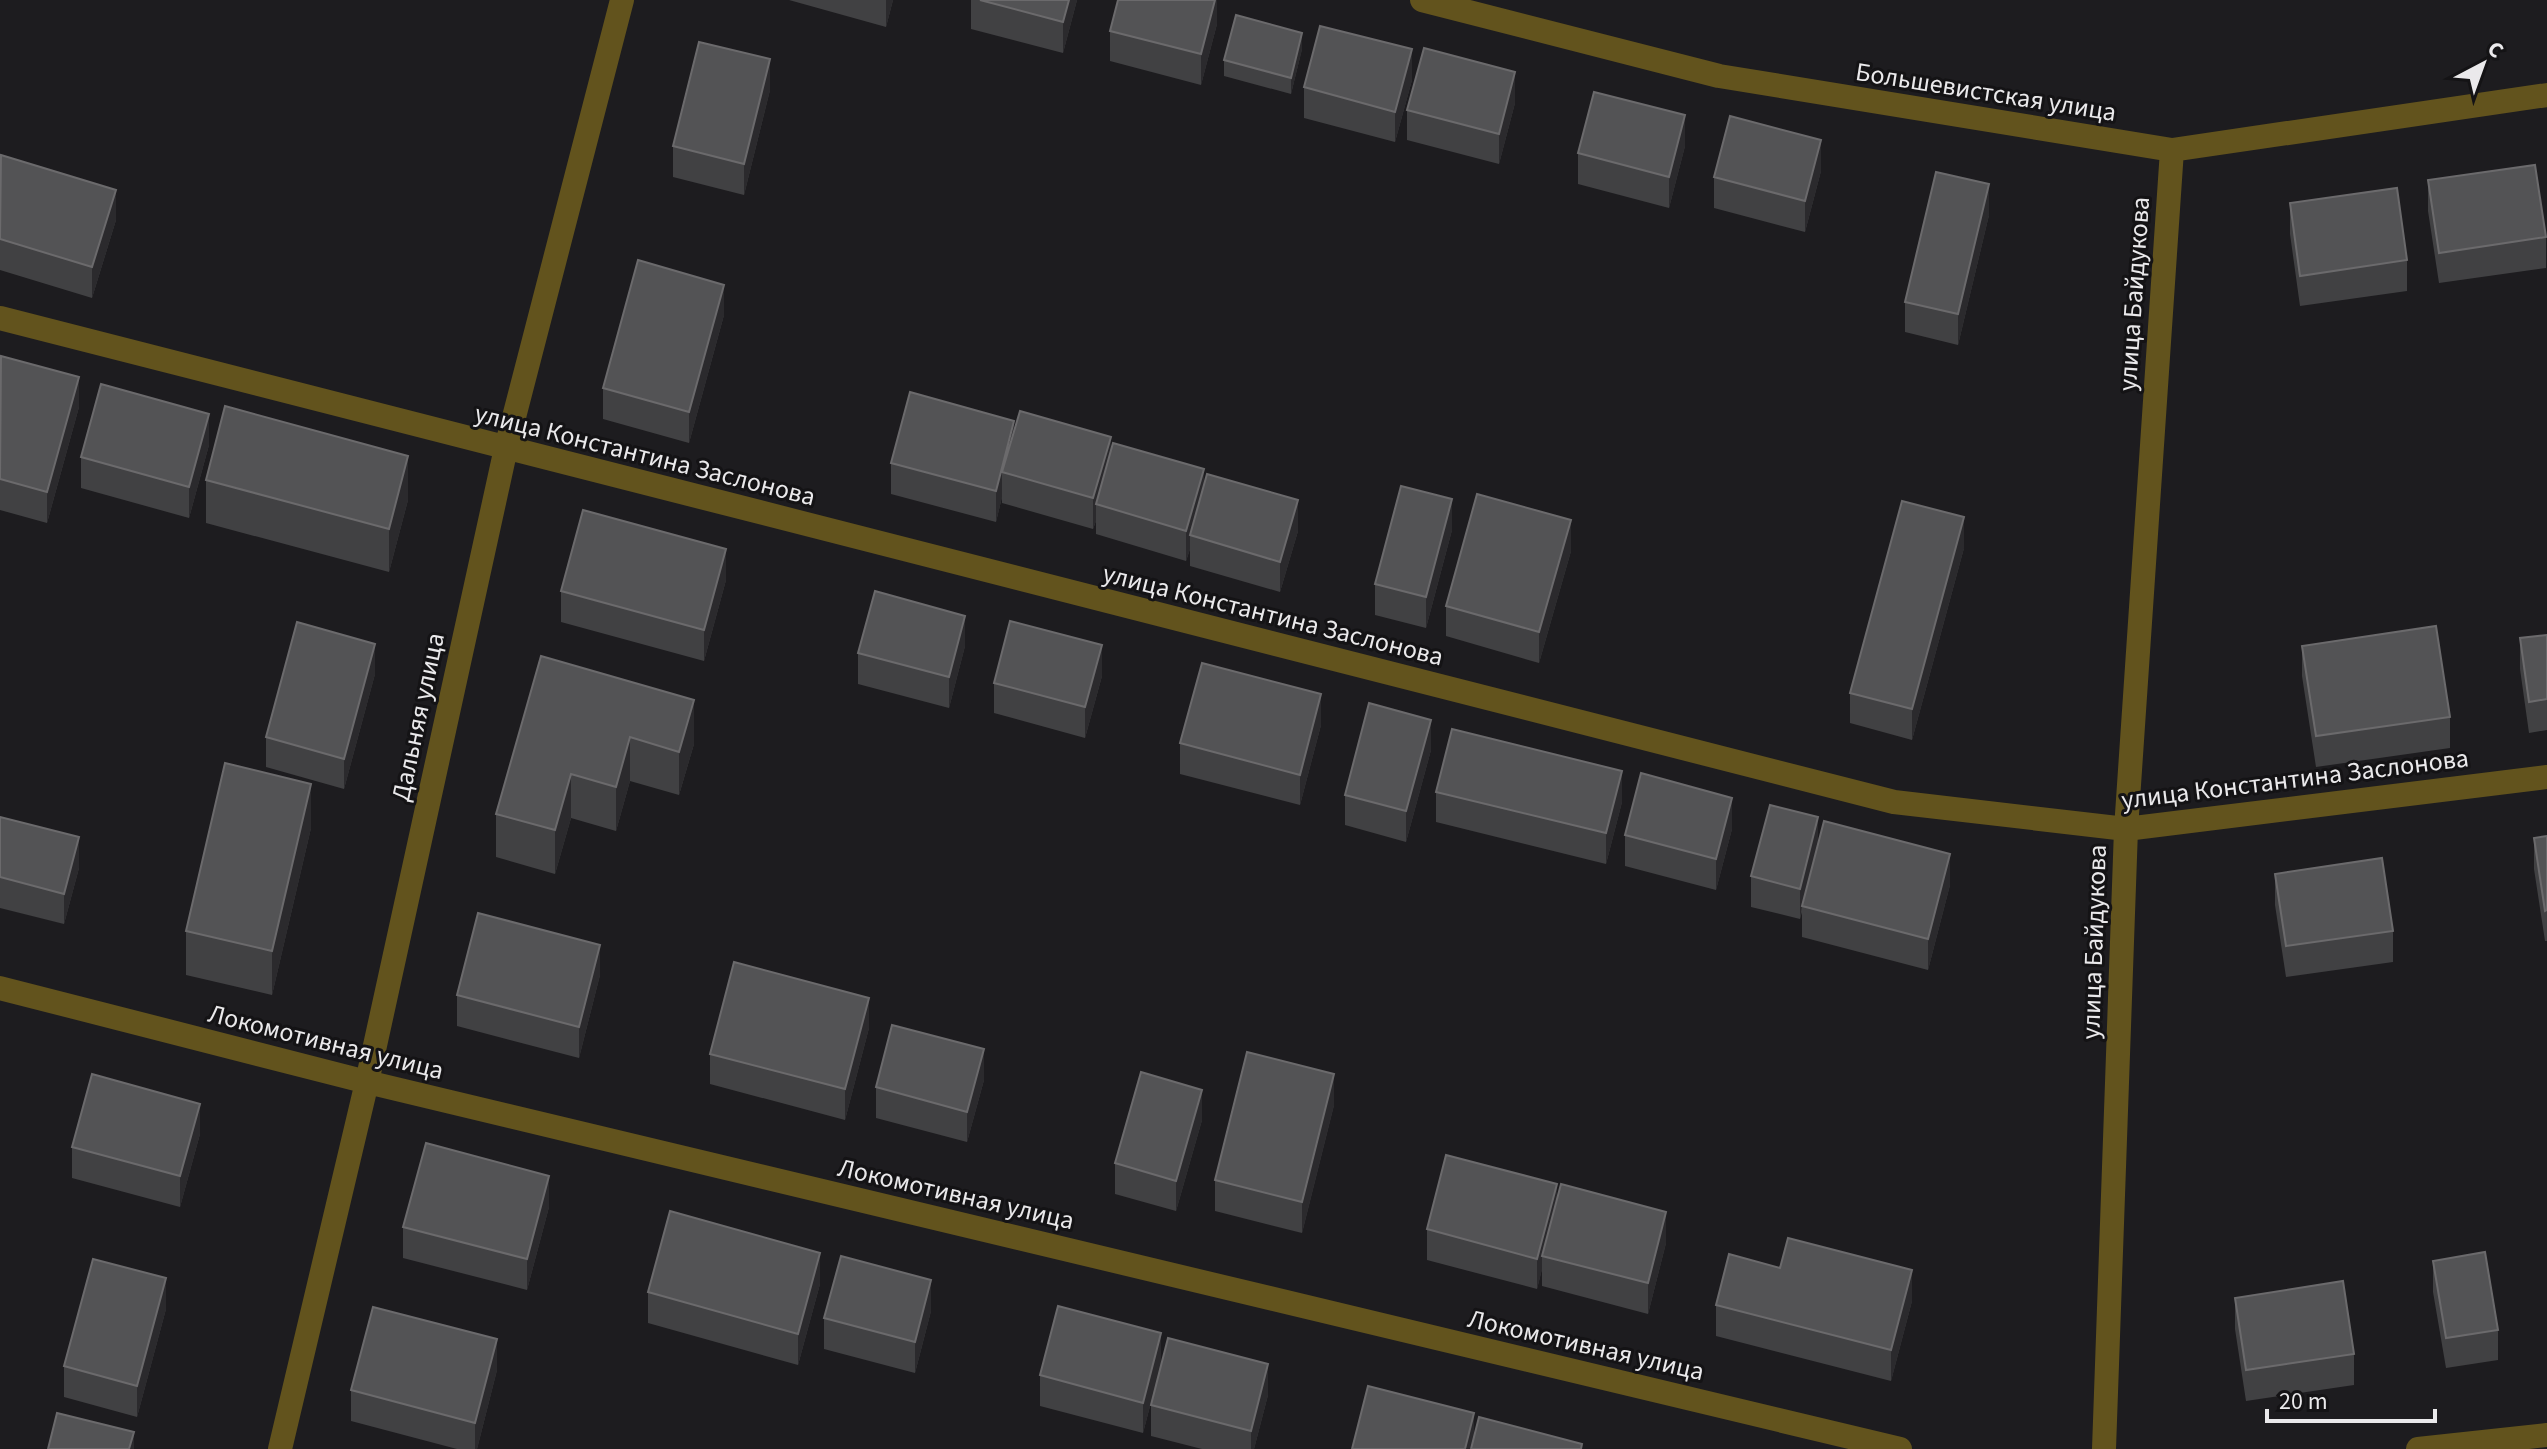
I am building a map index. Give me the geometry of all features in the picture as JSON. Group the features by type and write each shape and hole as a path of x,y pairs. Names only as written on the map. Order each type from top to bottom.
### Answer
{"street":[{"name":"Дальняя улица","path":"280,1449 367,1082 506,448 622,0"},
{"name":"Большевистская улица","path":"1422,0 1719,76 2172,150 2547,95"},
{"name":"улица Байдукова","path":"2104,1449 2126,829 2172,150"},
{"name":"улица Константина Заслонова","path":"0,318 1894,802 2126,829 2547,777"},
{"name":"Локомотивная улица","path":"0,988 367,1082 1900,1449"},
{"path":"2418,1449 2547,1435"}],"building":[{"path":"980,0 1069,0 1063,22"},
{"path":"1118,0 1215,0 1201,54 1110,31"},
{"path":"1236,15 1302,33 1291,78 1224,60"},
{"path":"1320,26 1412,49 1395,112 1304,87"},
{"path":"699,42 770,59 744,164 673,146"},
{"path":"1424,48 1515,72 1499,134 1407,110"},
{"path":"1594,92 1685,115 1669,177 1578,153"},
{"path":"1730,116 1821,140 1805,201 1714,177"},
{"path":"1,155 116,190 92,267 0,239"},
{"path":"2535,165 2546,237 2439,253 2428,180"},
{"path":"1936,172 1989,184 1958,314 1905,302"},
{"path":"2397,188 2407,260 2300,276 2290,203"},
{"path":"638,260 724,285 689,412 603,388"},
{"path":"1,356 79,377 47,492 0,479"},
{"path":"101,384 209,414 189,487 81,457"},
{"path":"910,392 1014,421 996,491 891,463"},
{"path":"225,406 408,456 389,529 206,480"},
{"path":"1020,411 1111,437 1093,498 1002,472"},
{"path":"1113,443 1204,469 1186,531 1096,504"},
{"path":"1207,474 1298,500 1280,562 1190,535"},
{"path":"1401,486 1452,499 1426,597 1375,584"},
{"path":"1477,494 1571,520 1539,632 1446,606"},
{"path":"1902,501 1964,517 1912,709 1850,693"},
{"path":"583,510 726,549 704,630 561,591"},
{"path":"875,591 965,616 949,677 858,653"},
{"path":"1010,621 1102,645 1085,707 994,683"},
{"path":"297,622 375,644 344,759 266,737"},
{"path":"2436,626 2450,717 2316,736 2302,646"},
{"path":"2547,635 2547,699 2529,702 2520,638"},
{"path":"541,656 694,700 679,752 630,737 616,787 571,774 555,830 496,814"},
{"path":"1202,663 1321,694 1300,775 1180,743"},
{"path":"1369,703 1431,720 1406,811 1345,795"},
{"path":"1452,729 1622,771 1606,833 1436,792"},
{"path":"225,763 311,784 272,951 186,931"},
{"path":"1641,773 1732,798 1716,859 1625,835"},
{"path":"1770,805 1818,817 1800,889 1751,876"},
{"path":"0,817 79,837 64,894 0,877"},
{"path":"1824,821 1950,854 1928,939 1802,906"},
{"path":"2547,836 2547,910 2545,911 2534,838"},
{"path":"2382,858 2393,931 2286,946 2275,874"},
{"path":"478,913 600,945 579,1027 457,995"},
{"path":"734,962 869,998 845,1089 710,1054"},
{"path":"892,1025 984,1049 967,1112 876,1087"},
{"path":"1247,1052 1334,1074 1302,1202 1215,1180"},
{"path":"1141,1072 1202,1090 1176,1181 1115,1163"},
{"path":"92,1074 200,1104 180,1176 72,1147"},
{"path":"426,1143 549,1176 527,1259 403,1227"},
{"path":"1446,1155 1557,1184 1537,1259 1427,1229"},
{"path":"1561,1184 1666,1212 1648,1283 1542,1256"},
{"path":"670,1211 820,1253 798,1334 648,1292"},
{"path":"1788,1238 1912,1270 1891,1350 1716,1305 1729,1254 1780,1268"},
{"path":"2485,1252 2498,1330 2446,1338 2433,1261"},
{"path":"841,1256 931,1280 915,1342 824,1318"},
{"path":"93,1259 166,1278 137,1386 64,1366"},
{"path":"2343,1281 2354,1354 2246,1370 2235,1298"},
{"path":"1058,1306 1161,1333 1143,1403 1040,1375"},
{"path":"373,1307 497,1339 475,1423 351,1390"},
{"path":"1168,1338 1268,1364 1251,1431 1151,1405"},
{"path":"1368,1386 1474,1413 1465,1449 1352,1449"},
{"path":"57,1413 134,1432 129,1449 48,1449"},
{"path":"1479,1417 1582,1444 1581,1449 1471,1449"}]}
